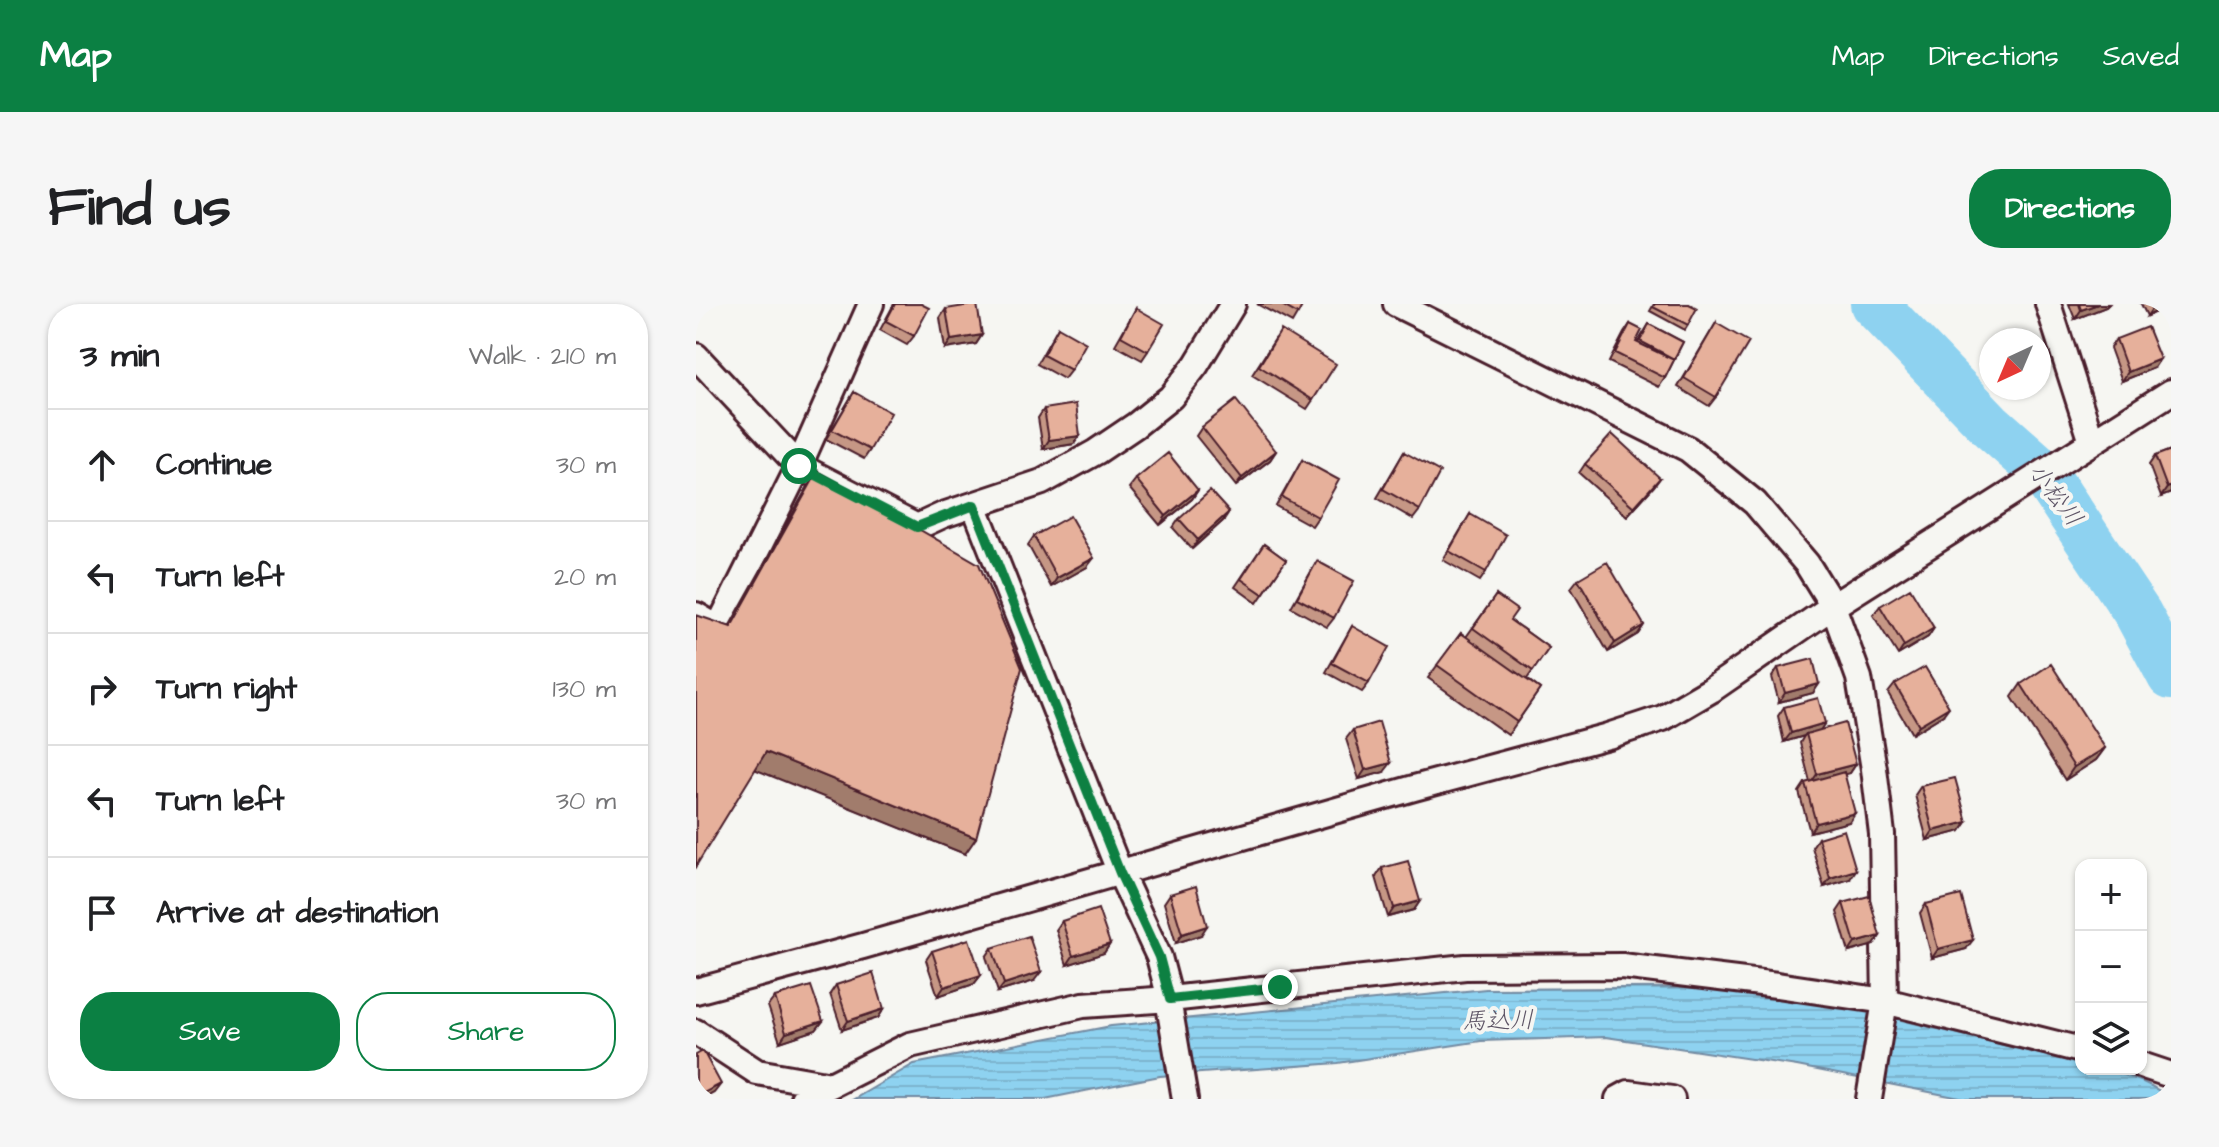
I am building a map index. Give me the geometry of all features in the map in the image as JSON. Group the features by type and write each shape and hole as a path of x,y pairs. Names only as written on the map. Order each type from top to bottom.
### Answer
{"street":[{"path":"696,615 718,628 799,466 871,304"},
{"path":"696,356 799,466 917,527 1042,482 1136,425 1171,397 1196,365 1233,304"},
{"path":"1396,304 1688,449 1755,503 1807,564 1833,606 1859,678 1882,834 1885,1001 1869,1099"},
{"path":"2048,304 2092,442"},
{"path":"696,991 1663,718 1711,690 1833,606 2171,392"},
{"path":"974,505 1120,873 1159,957 1185,1099"},
{"path":"803,1099 910,1045 1083,1005 1169,1002 1465,967 1622,966 1777,985 1885,1001 2075,1048"},
{"path":"696,1032 757,1072 831,1085"},
{"path":"2147,1067 2171,1075"},
{"path":"1618,1099 1629,1093 1672,1099"}],"water":[{"name":"馬込川","path":"1767,987 2075,1063 2075,1075 2123,1075 2151,1086 2171,1099 1965,1099 1797,1066 1606,1037 1481,1041 1338,1063 1160,1076 1045,1099 854,1099 914,1064 1111,1026 1486,989"}],"building":[{"path":"895,304 921,304 929,308 914,336 886,321"},
{"path":"977,304 982,335 951,340 946,309"},
{"path":"1280,304 1303,304 1298,314"},
{"path":"1655,304 1689,304 1697,308 1688,325 1653,307"},
{"path":"2079,304 2098,304 2081,310"},
{"path":"1136,308 1164,324 1148,351 1121,336"},
{"path":"1716,323 1749,342 1716,397 1684,378"},
{"path":"1630,324 1642,330 1636,342 1674,360 1665,378 1615,353"},
{"path":"1649,324 1683,342 1674,359 1640,341"},
{"path":"1058,327 1086,343 1071,370 1043,355"},
{"path":"2147,327 2160,359 2128,372 2116,339"},
{"path":"1281,330 1336,364 1313,400 1259,366"},
{"path":"854,392 891,413 870,450 832,430"},
{"path":"1236,400 1276,451 1242,478 1202,427"},
{"path":"1076,404 1080,436 1049,440 1044,409"},
{"path":"1612,434 1660,478 1634,507 1585,464"},
{"path":"2171,450 2171,486 2167,488 2155,456"},
{"path":"1404,452 1440,472 1420,510 1383,489"},
{"path":"1168,453 1198,490 1166,516 1136,479"},
{"path":"1302,460 1339,480 1318,517 1282,497"},
{"path":"818,471 979,564 1022,668 976,838 766,752 696,866 696,615 731,627"},
{"path":"1210,491 1229,512 1198,540 1179,519"},
{"path":"1470,514 1506,535 1486,572 1449,551"},
{"path":"1070,516 1094,558 1057,578 1034,536"},
{"path":"1264,544 1286,560 1263,594 1241,579"},
{"path":"1317,561 1354,581 1334,618 1297,598"},
{"path":"1607,562 1644,625 1615,643 1578,579"},
{"path":"1910,588 1934,628 1904,646 1880,606"},
{"path":"1496,595 1517,610 1510,620 1549,648 1533,671 1473,628"},
{"path":"1352,626 1389,647 1369,683 1332,663"},
{"path":"1461,633 1540,689 1517,722 1437,665"},
{"path":"1813,659 1819,684 1785,693 1778,668"},
{"path":"2051,664 2105,748 2074,767 2021,684"},
{"path":"1925,667 1949,707 1919,725 1895,684"},
{"path":"1818,698 1825,723 1791,733 1784,707"},
{"path":"1379,722 1391,763 1365,770 1353,730"},
{"path":"1845,723 1856,764 1817,774 1806,734"},
{"path":"1844,772 1855,813 1816,823 1805,783"},
{"path":"1955,778 1967,822 1933,831 1921,786"},
{"path":"1844,830 1856,870 1830,878 1818,838"},
{"path":"1408,861 1420,901 1394,908 1382,868"},
{"path":"1196,886 1207,926 1182,934 1170,894"},
{"path":"1961,895 1973,940 1938,949 1926,904"},
{"path":"1869,896 1880,936 1855,943 1843,903"},
{"path":"1098,909 1110,944 1073,956 1062,921"},
{"path":"1029,936 1041,972 1004,984 992,948"},
{"path":"969,939 981,975 944,987 932,951"},
{"path":"873,973 884,1009 848,1021 836,985"},
{"path":"811,986 823,1021 786,1033 775,997"},
{"path":"703,1051 721,1084 696,1097 696,1055"}],"waterway":[{"name":"小松川","path":"1874,304 1991,426 2043,472 2138,614 2171,676"}],"route":[{"path":"799,466 917,527 974,505 1120,873 1159,957 1170,999 1280,987"}]}
